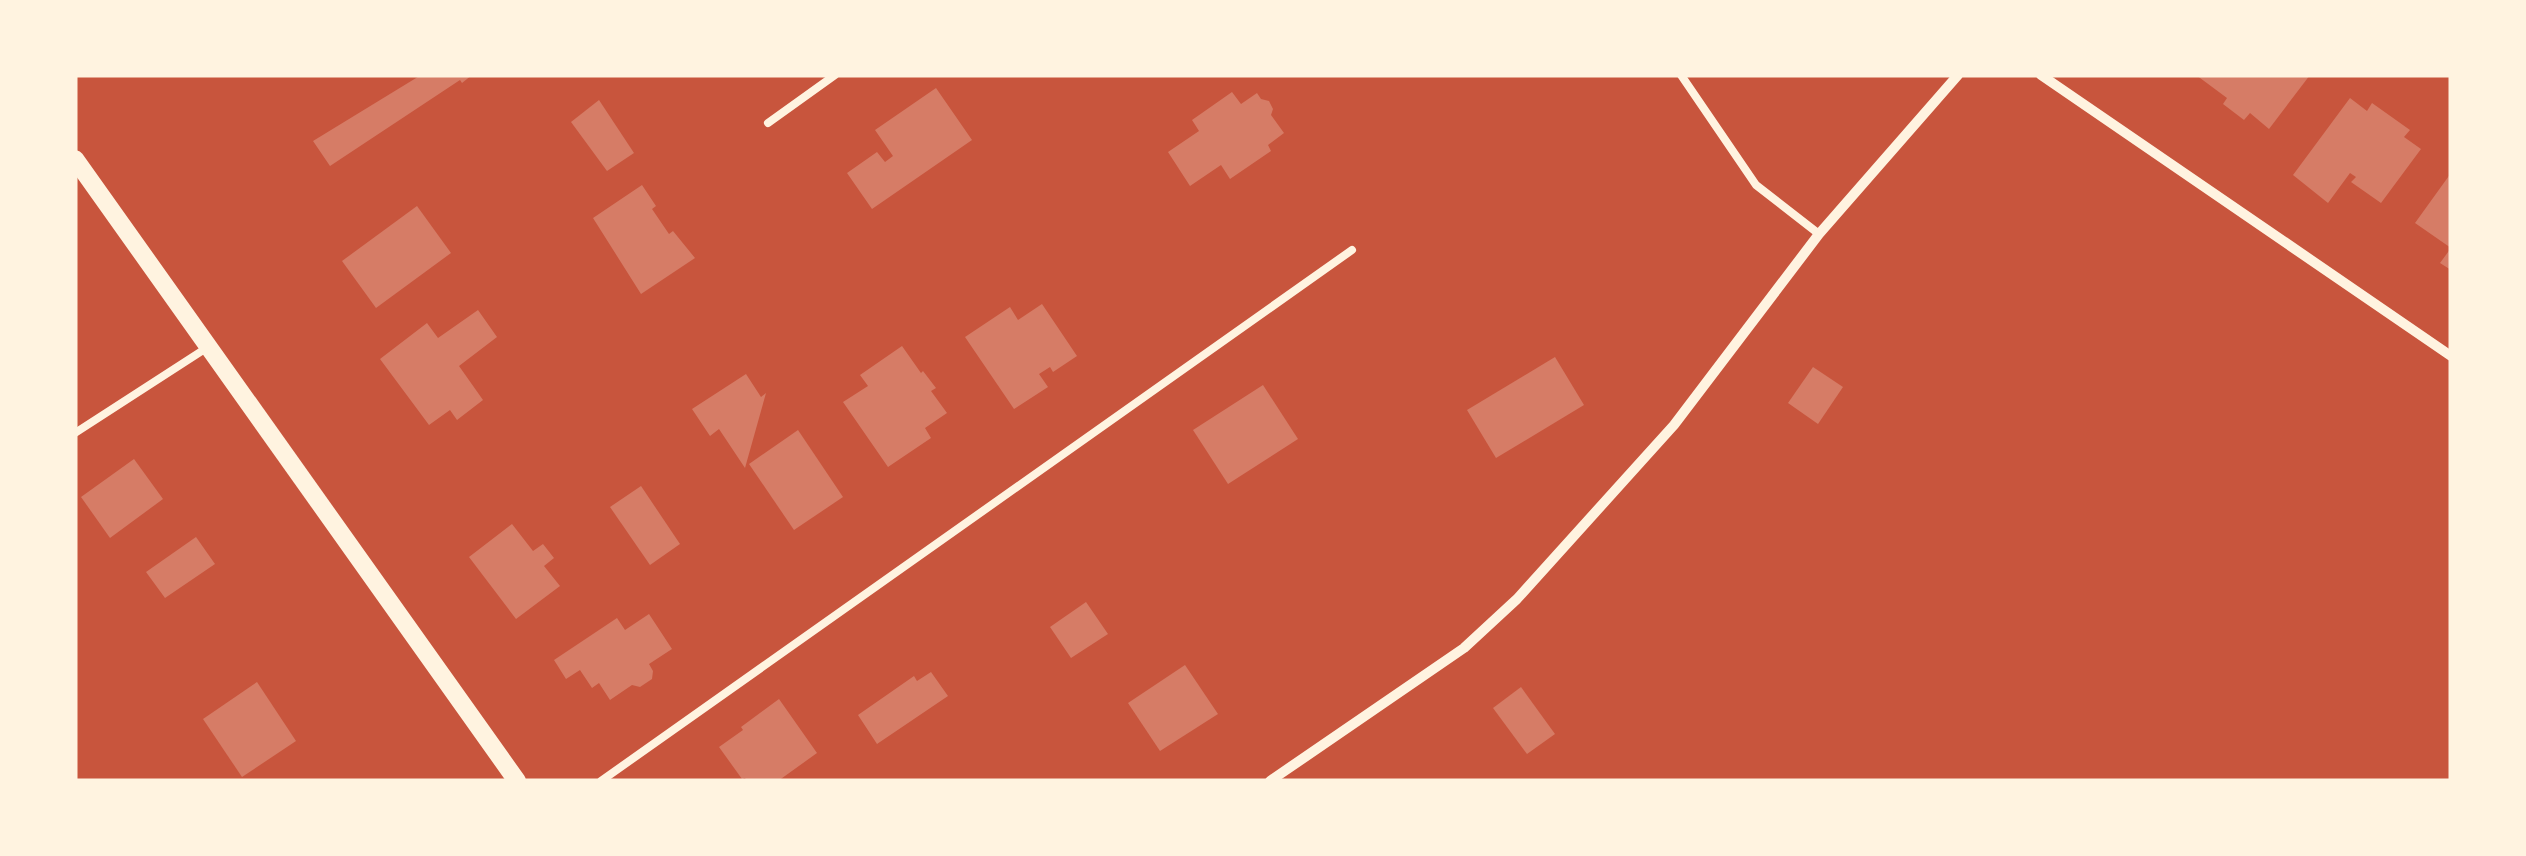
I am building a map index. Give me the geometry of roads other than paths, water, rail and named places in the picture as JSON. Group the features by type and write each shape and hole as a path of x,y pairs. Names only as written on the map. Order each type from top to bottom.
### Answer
{"street":[{"path":"1270,781 1464,648 1518,599 1674,425 1819,234 1958,75"},
{"path":"2041,75 2451,356"},
{"path":"75,159 517,781"}],"lane":[{"path":"768,123 835,75"},
{"path":"1682,75 1756,185 1819,234"},
{"path":"601,781 1352,250"},
{"path":"75,433 208,347"}]}
